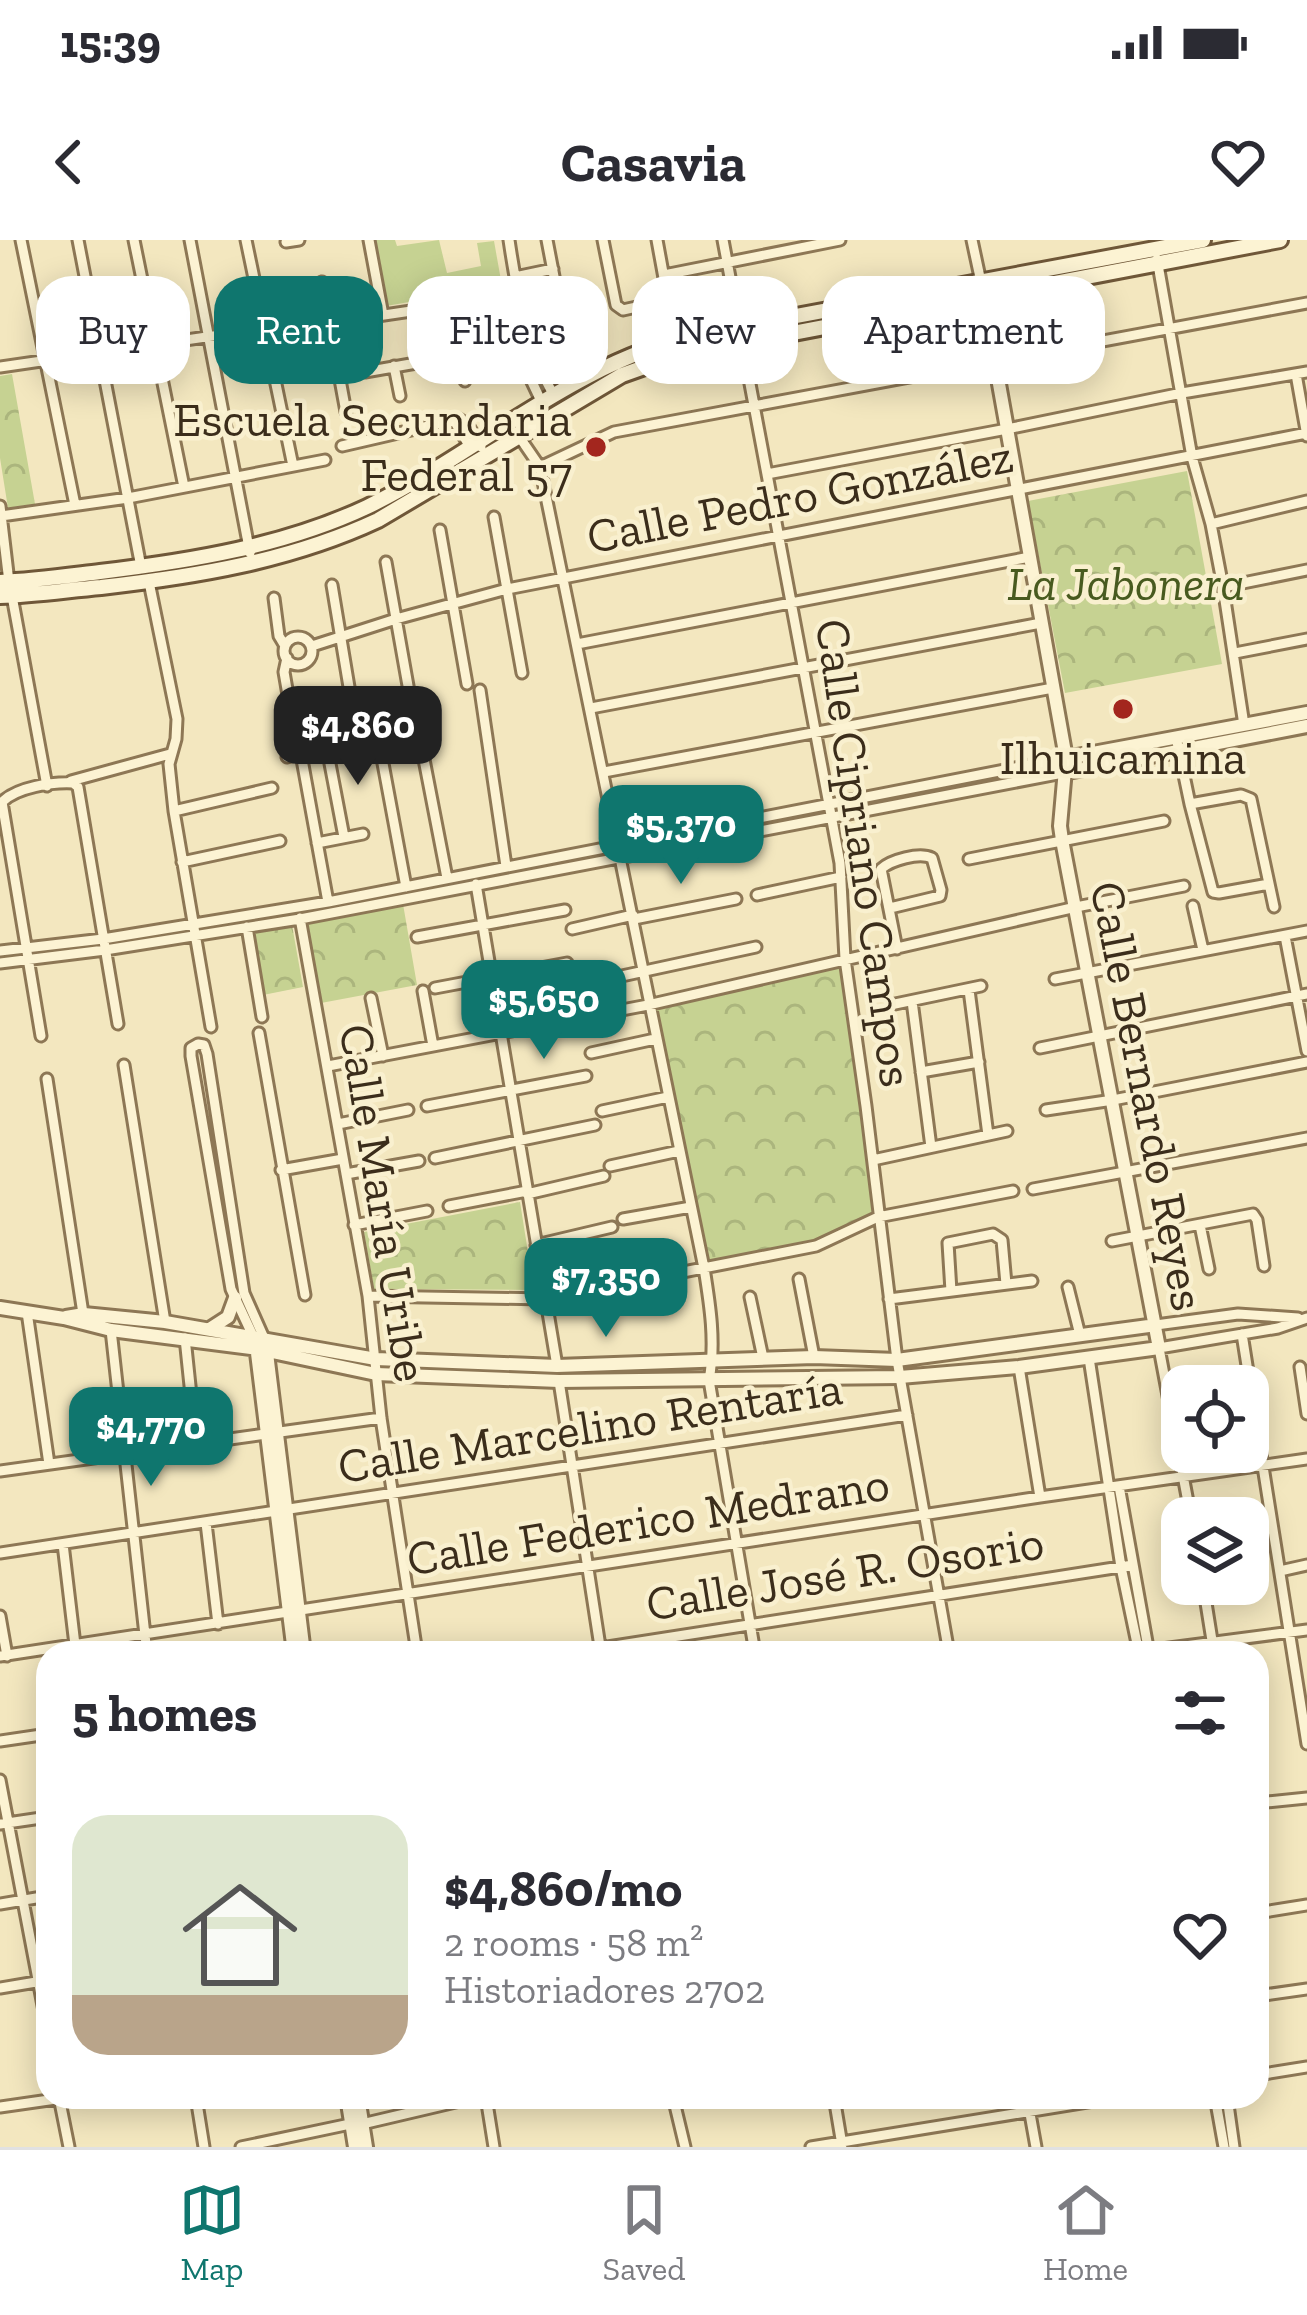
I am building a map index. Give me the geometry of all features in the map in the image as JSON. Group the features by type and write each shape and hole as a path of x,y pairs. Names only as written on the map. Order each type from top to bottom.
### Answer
{"main road":[{"path":"1054,276 1280,240"},
{"path":"1157,256 1195,241"},
{"path":"514,430 548,400 632,353"},
{"path":"5,589 192,560 249,547 370,506 632,371"},
{"path":"5,589 149,582 252,564 378,520 478,449"}],"street":[{"path":"21,240 36,313"},
{"path":"78,240 85,276"},
{"path":"134,240 141,276"},
{"path":"190,240 252,564"},
{"path":"246,240 253,276"},
{"path":"286,242 299,240"},
{"path":"369,240 376,276"},
{"path":"509,240 514,276"},
{"path":"547,240 555,276"},
{"path":"603,240 618,307 623,310 668,300 657,240"},
{"name":"Calle Cipriano Campos","path":"722,240 729,276"},
{"path":"664,275 840,240"},
{"path":"972,240 979,276"},
{"path":"1157,256 1192,457 1223,587 1244,725"},
{"path":"529,276 553,269"},
{"path":"1105,339 1307,303"},
{"path":"383,315 407,311"},
{"path":"190,339 214,335"},
{"path":"0,368 36,363"},
{"path":"383,368 407,364"},
{"path":"394,366 400,396"},
{"path":"767,474 1302,373 1307,435"},
{"path":"51,384 75,506"},
{"path":"105,384 141,566"},
{"path":"163,384 184,487"},
{"path":"276,384 293,466"},
{"path":"341,384 346,412"},
{"path":"544,384 548,400"},
{"name":"Calle Cipriano Campos","path":"749,384 830,804 841,877 845,959 897,1360 948,1641"},
{"path":"540,467 614,432 863,384"},
{"name":"Calle Bernardo Reyes","path":"999,384 1064,766 1062,840 1188,1497"},
{"path":"342,446 453,419 468,425 478,449"},
{"path":"514,430 540,467 704,1268 711,1309 709,1380 753,1641"},
{"name":"Calle Pedro González","path":"312,646 507,589 1307,435"},
{"path":"2,516 128,498 325,460"},
{"path":"1210,524 1307,501"},
{"path":"0,506 5,589 47,786"},
{"path":"494,517 522,673"},
{"path":"440,530 467,684"},
{"path":"577,644 1030,557"},
{"path":"386,562 410,697"},
{"path":"1223,587 1307,570"},
{"path":"149,582 177,718 170,754 174,811 211,1027"},
{"path":"332,585 353,711"},
{"path":"274,598 286,652 298,664 304,663 312,646 302,637 289,640 286,652 284,672 293,724"},
{"path":"591,708 1041,623"},
{"path":"1234,652 1307,639"},
{"path":"604,772 1053,688"},
{"path":"480,690 506,866"},
{"path":"416,713 447,878"},
{"path":"1178,744 1307,713"},
{"path":"376,726 406,887"},
{"path":"194,930 247,927 328,902 447,878 475,879 506,866 830,804 1307,726"},
{"path":"287,757 345,744"},
{"path":"1178,744 1213,892 1270,884"},
{"path":"327,748 344,837"},
{"path":"41,1036 2,802 9,794 170,754"},
{"path":"301,754 328,902"},
{"path":"0,963 28,954 299,913 832,818 1064,766"},
{"path":"66,782 78,788 118,1024"},
{"path":"174,811 272,788"},
{"path":"1190,804 1248,796 1274,907"},
{"path":"969,859 1164,820"},
{"path":"317,843 362,834"},
{"path":"182,862 280,842"},
{"path":"890,908 940,896 932,858 923,855 882,867 897,949"},
{"path":"757,895 841,877"},
{"path":"475,879 557,1366"},
{"path":"328,1066 648,1005 1184,886"},
{"path":"572,928 736,899"},
{"path":"1192,906 1203,950"},
{"path":"417,937 565,910"},
{"name":"Calle María Uribe","path":"299,913 368,1296 381,1418 415,1641"},
{"path":"247,927 262,1017"},
{"path":"1055,979 1307,931"},
{"path":"1285,936 1302,995 1307,1051"},
{"path":"580,985 756,947"},
{"path":"0,951 28,954"},
{"path":"434,1046 429,990 568,963"},
{"path":"895,1004 975,988 988,1135"},
{"path":"1040,1048 1302,995"},
{"path":"371,998 383,1056"},
{"path":"912,1001 931,1147"},
{"path":"259,1034 305,1295"},
{"path":"591,1053 655,1039"},
{"path":"261,1344 230,1283 191,1056 191,1048 198,1044 207,1054 244,1293 261,1344 294,1641"},
{"path":"921,1072 979,1062"},
{"path":"1046,1110 1307,1062"},
{"path":"124,1065 166,1322"},
{"path":"427,1106 586,1076"},
{"path":"47,1079 84,1320"},
{"path":"602,1111 668,1097"},
{"path":"338,1124 408,1110"},
{"path":"435,1158 595,1125"},
{"path":"873,1160 1007,1130"},
{"path":"1033,1189 1307,1138"},
{"path":"449,1206 527,1192 679,1151"},
{"path":"281,1169 343,1159"},
{"path":"346,1174 419,1161"},
{"path":"212,1181 226,1180"},
{"path":"368,1296 545,1299 823,1244 878,1217 1013,1192"},
{"path":"623,1219 691,1207"},
{"path":"354,1225 427,1211"},
{"path":"1112,1240 1255,1215 1264,1266"},
{"path":"1200,1225 1209,1268"},
{"path":"536,1245 612,1227"},
{"path":"951,1291 948,1243 973,1237 1002,1240 1006,1284"},
{"path":"799,1280 814,1357"},
{"path":"889,1299 1032,1281"},
{"path":"1068,1287 1080,1335"},
{"path":"750,1297 763,1358"},
{"path":"210,1329 228,1317 235,1298"},
{"path":"0,1308 210,1329 376,1374 559,1381 900,1377 1019,1367 1279,1328 1305,1318"},
{"path":"27,1312 49,1464"},
{"path":"84,1320 111,1330 376,1358 557,1366 814,1357 897,1360 1238,1313 1305,1318"},
{"path":"111,1330 146,1641"},
{"path":"1241,1334 1246,1365"},
{"path":"185,1338 196,1444"},
{"path":"1089,1358 1139,1641"},
{"path":"1019,1367 1040,1497"},
{"path":"1300,1367 1307,1414"},
{"path":"559,1381 598,1641"},
{"name":"Calle Marcelino Rentaría","path":"0,1553 907,1415"},
{"path":"0,1471 381,1418"},
{"name":"Calle Federico Medrano","path":"1269,1465 1307,1459"},
{"name":"Calle Federico Medrano","path":"103,1641 1208,1473"},
{"path":"1265,1473 1307,1744"},
{"path":"206,1523 218,1624"},
{"path":"64,1544 75,1641"},
{"path":"1280,1570 1307,1565"},
{"name":"Calle José R. Osorio","path":"658,1641 1127,1566"},
{"path":"1206,1605 1212,1641"},
{"path":"294,1613 301,1641"},
{"path":"0,1616 3,1656"},
{"path":"1247,1641 1307,1630"},
{"name":"Calle Federico Medrano","path":"3,1656 36,1651"},
{"path":"0,1741 36,1736"},
{"path":"0,1780 4,1823 36,1949"},
{"path":"1269,1802 1307,1798"},
{"path":"4,1823 36,1818"},
{"path":"0,1904 36,1898"},
{"path":"1269,1911 1307,1905"},
{"path":"0,1988 36,1982"},
{"path":"1269,1994 1307,1989"},
{"path":"1269,2072 1307,2067"},
{"path":"0,2107 36,2102"},
{"path":"64,2109 69,2147"},
{"path":"198,2109 204,2147"},
{"path":"351,2109 366,2147"},
{"path":"355,2147 357,2109"},
{"path":"241,2147 426,2109"},
{"path":"485,2109 494,2147"},
{"path":"676,2109 686,2147"},
{"path":"836,2109 842,2145"},
{"path":"811,2147 1043,2109"},
{"path":"1217,2109 1224,2147"},
{"path":"1229,2109 1234,2147"},
{"path":"1030,2111 1036,2147"}],"green space":[{"path":"373,240 395,240 397,246 439,240 447,273 481,266 477,243 494,241 500,276 407,276 407,302 386,306"},
{"path":"12,374 35,504 8,508 0,458 0,376"},
{"name":"La Jabonera","path":"1187,471 1222,664 1065,693 1028,501"},
{"path":"403,904 417,985 321,1003 306,923"},
{"path":"292,925 303,987 263,995 253,931"},
{"path":"842,964 875,1215 825,1242 705,1266 655,1008"},
{"path":"520,1202 534,1290 374,1289 364,1232"}],"place":[{"name":"Escuela Secundaria Federal 57","path":"596,447"},
{"name":"Ilhuicamina","path":"1123,709"}]}
